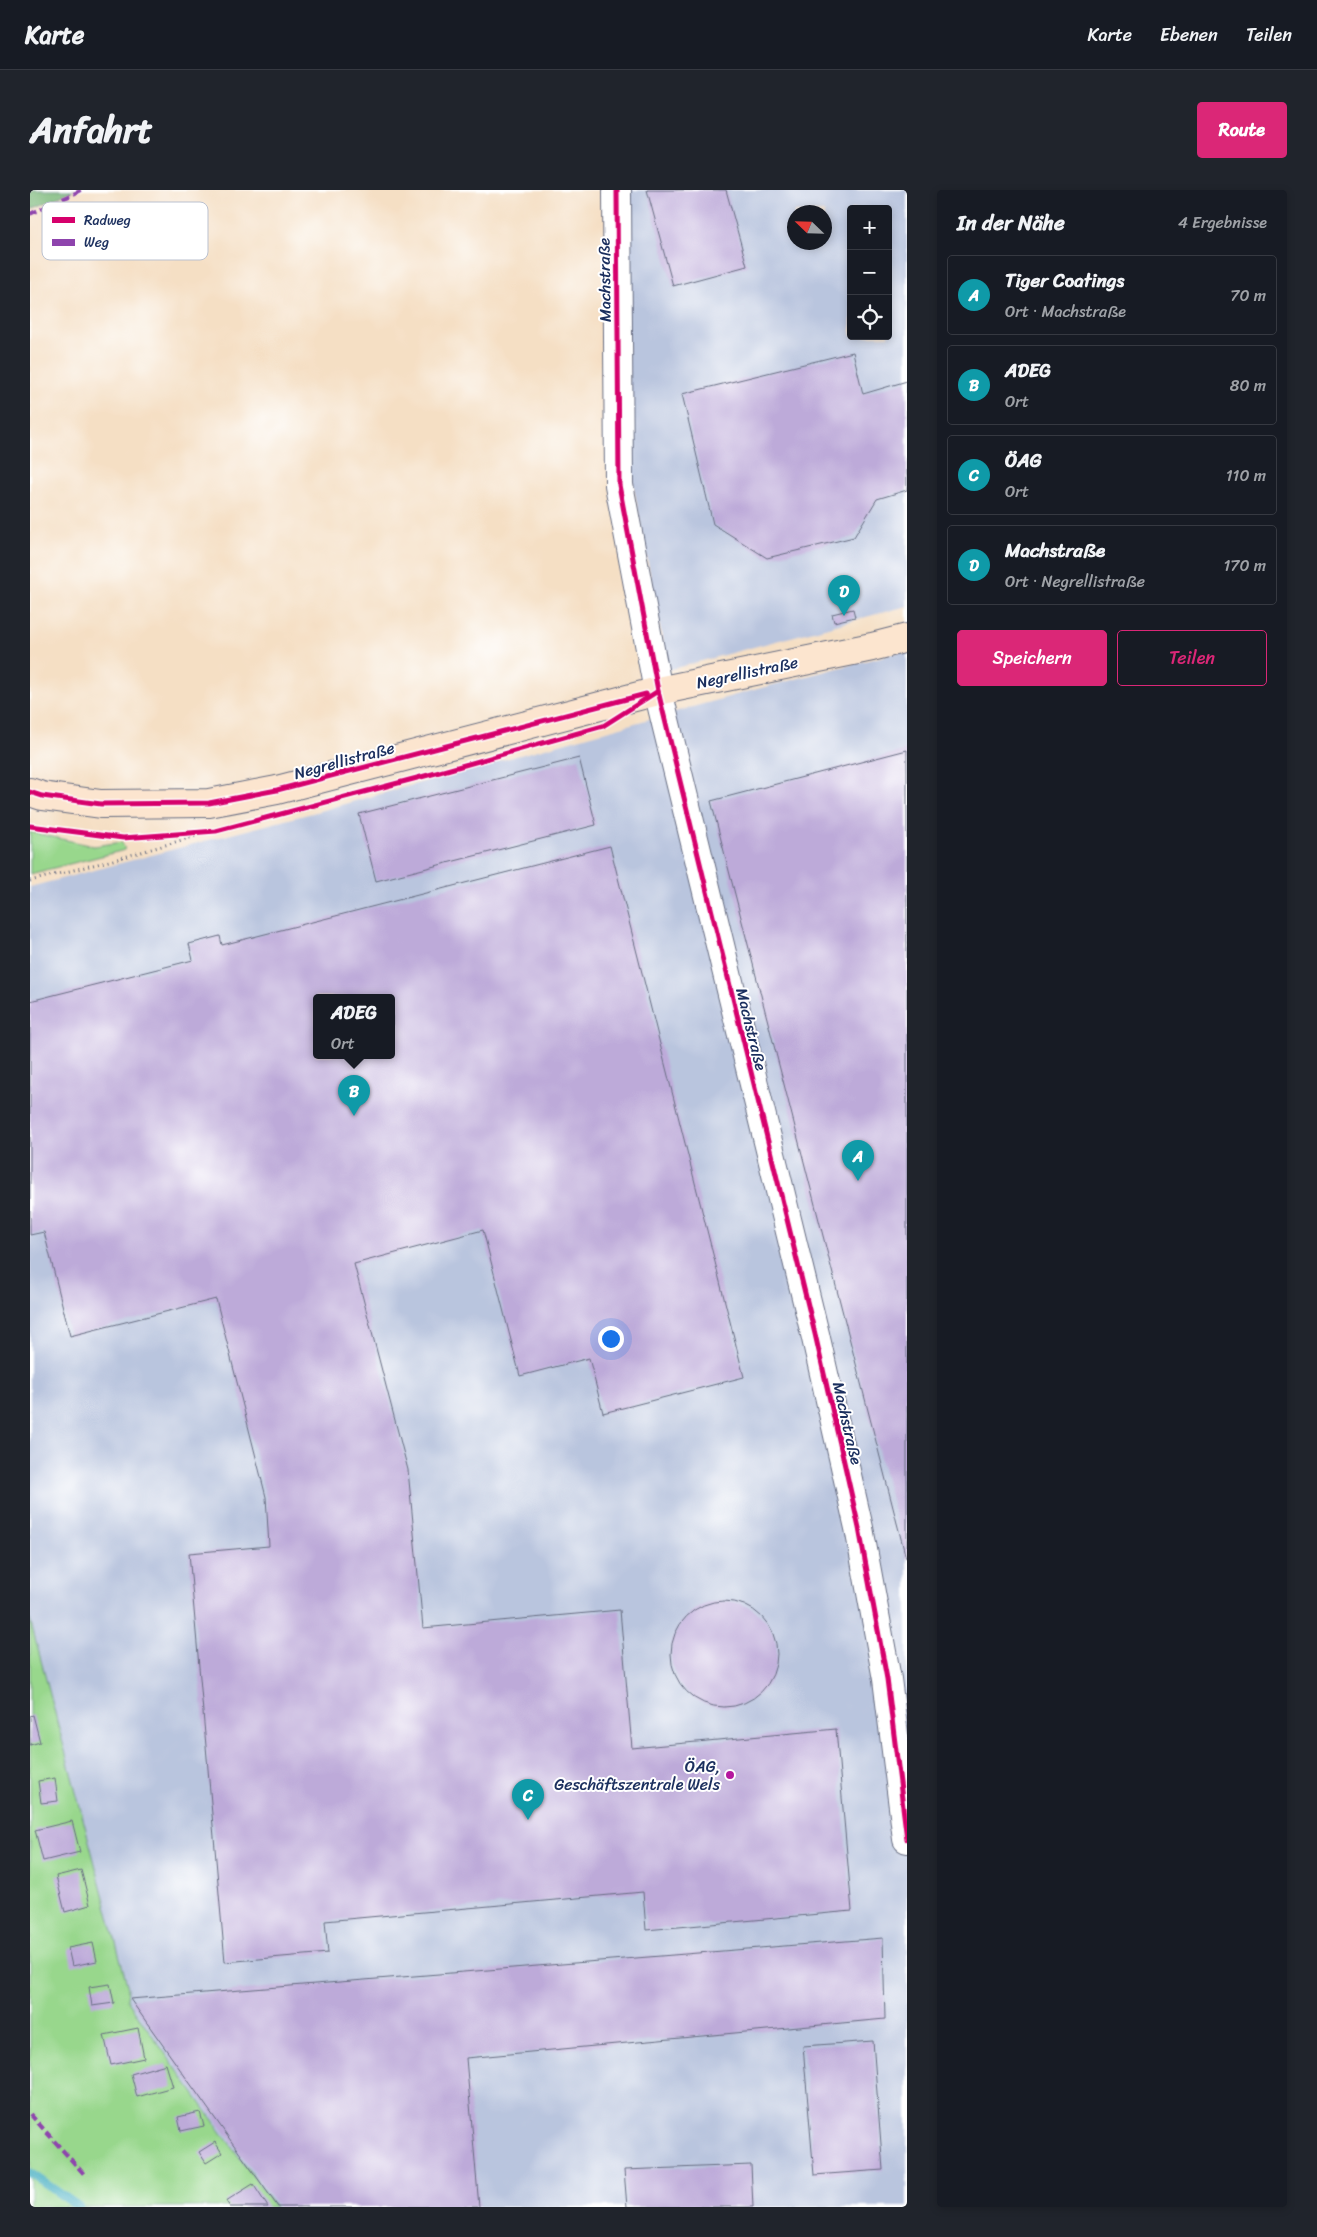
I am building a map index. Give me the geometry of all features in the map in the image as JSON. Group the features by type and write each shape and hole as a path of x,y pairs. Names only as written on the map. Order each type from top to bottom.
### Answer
{"main road":[{"name":"Negrellistraße","path":"30,792 42,796 101,804 209,803 277,790 658,691 872,647 907,638"}],"street":[{"name":"Machstraße","path":"617,190 619,485 658,691 815,1334 859,1528 897,1677 907,1839"}],"path":[{"path":"30,881 117,859 207,833"}],"shaded area":[{"path":"625,190 907,190 907,606 668,670 629,462"},
{"path":"907,650 907,2207 275,2207 127,2000 128,1988 30,1619 30,887 312,813 761,688"}],"green space":[{"path":"34,190 74,190 48,202 42,202 42,205 30,210 30,192"},
{"path":"30,832 94,846 122,842 125,850 30,874"},
{"path":"30,1619 128,1988 127,2000 275,2207 30,2207"}],"building":[{"path":"647,190 726,190 747,266 673,286"},
{"path":"853,352 863,394 907,381 907,490 877,499 854,537 767,558 713,524 682,394"},
{"path":"853,609 855,617 834,622 832,614"},
{"path":"907,750 907,1558 906,1558 711,801"},
{"path":"579,758 596,825 376,881 359,814"},
{"path":"610,846 744,1377 603,1413 589,1358 520,1376 483,1230 354,1264 408,1470 423,1628 620,1610 632,1748 836,1729 852,1911 646,1930 643,1892 325,1921 328,1953 225,1962 189,1553 269,1546 266,1497 216,1299 70,1336 44,1232 30,1235 30,1001 193,960 189,944 220,936 222,945"},
{"path":"724,1601 744,1605 762,1616 773,1634 777,1654 773,1674 762,1692 744,1703 724,1707 704,1703 686,1692 675,1674 671,1654 675,1634 686,1616 704,1605"},
{"path":"33,1715 40,1742 30,1745 30,1716"},
{"path":"55,1778 58,1801 41,1803 38,1781"},
{"path":"72,1821 80,1852 43,1861 35,1830"},
{"path":"81,1870 90,1905 65,1912 56,1876"},
{"path":"883,1938 885,2019 466,2058 479,2207 278,2207 130,1999"},
{"path":"93,1943 97,1961 72,1966 68,1948"},
{"path":"110,1984 114,2003 92,2006 89,1987"},
{"path":"138,2028 144,2058 111,2065 104,2035"},
{"path":"873,2041 883,2170 814,2175 803,2046"},
{"path":"166,2064 173,2087 137,2097 131,2074"},
{"path":"200,2112 204,2126 181,2131 178,2117"},
{"path":"215,2142 222,2153 206,2163 199,2152"},
{"path":"751,2165 753,2207 627,2207 624,2170"},
{"path":"253,2184 268,2207 230,2207 226,2201"}],"waterway":[{"path":"30,2173 79,2207"}],"marked path":[{"path":"56,202 82,190"},
{"path":"30,214 42,208"},
{"path":"30,2114 84,2174"}],"cycle path":[{"path":"617,190 619,485 658,691 815,1334 859,1528 887,1679 907,1839"},
{"path":"30,826 123,838 216,831 436,773 603,726 658,691"},
{"path":"30,792 42,796 101,804 209,803 277,790 646,694"}],"place":[{"name":"Machstraße","path":"844,616"},
{"name":"ADEG","path":"354,1116"},
{"name":"Tiger Coatings","path":"858,1181"},
{"name":"ÖAG, Geschäftszentrale Wels","path":"730,1775"},
{"name":"ÖAG","path":"528,1820"}]}
